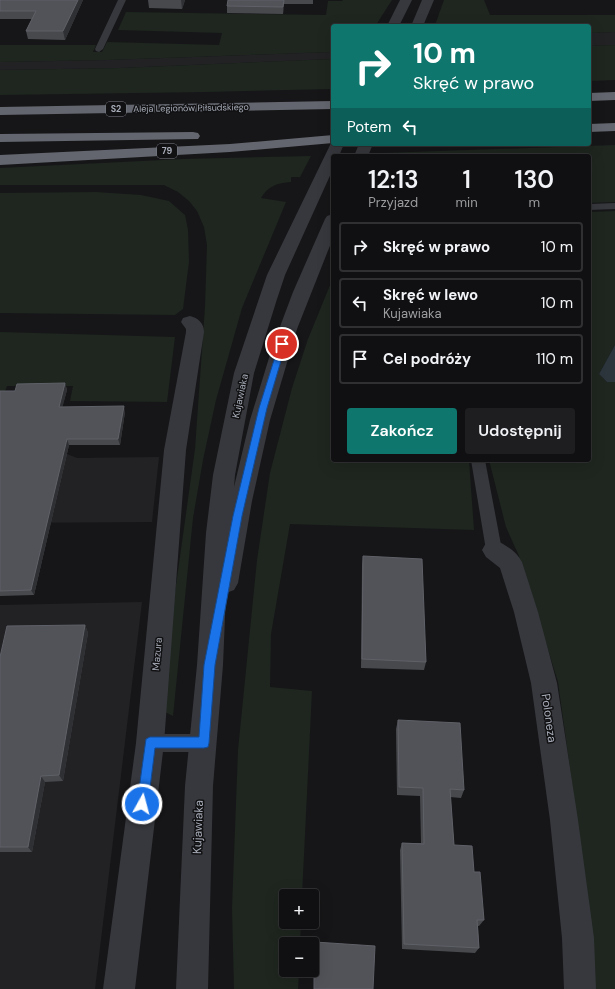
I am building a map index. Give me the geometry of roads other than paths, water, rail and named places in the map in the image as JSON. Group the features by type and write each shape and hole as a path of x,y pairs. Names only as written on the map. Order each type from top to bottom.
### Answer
{"highway":[{"path":"591,97 615,96"},
{"name":"Aleja Legionów Piłsudskiego","path":"0,111 331,105"},
{"path":"591,128 615,127"},
{"path":"0,138 331,135"},
{"name":"79","path":"0,160 230,148 331,139"}],"street":[{"path":"394,24 406,0"},
{"path":"418,24 428,0"},
{"name":"Kujawiaka","path":"192,989 199,786 210,665 215,563 224,475 240,392 253,342 275,279 331,155"},
{"name":"Kujawiaka","path":"210,665 238,516 263,408 289,326 331,224"},
{"name":"Mazura","path":"119,989 150,743 175,450 195,332 195,327 190,322"},
{"name":"Poloneza","path":"494,550 510,562 526,612 544,683 577,931 580,989"}],"lane":[{"path":"99,49 122,0"},
{"path":"591,207 615,206"},
{"name":"Poloneza","path":"478,462 494,550"},
{"path":"150,743 204,743"}]}
